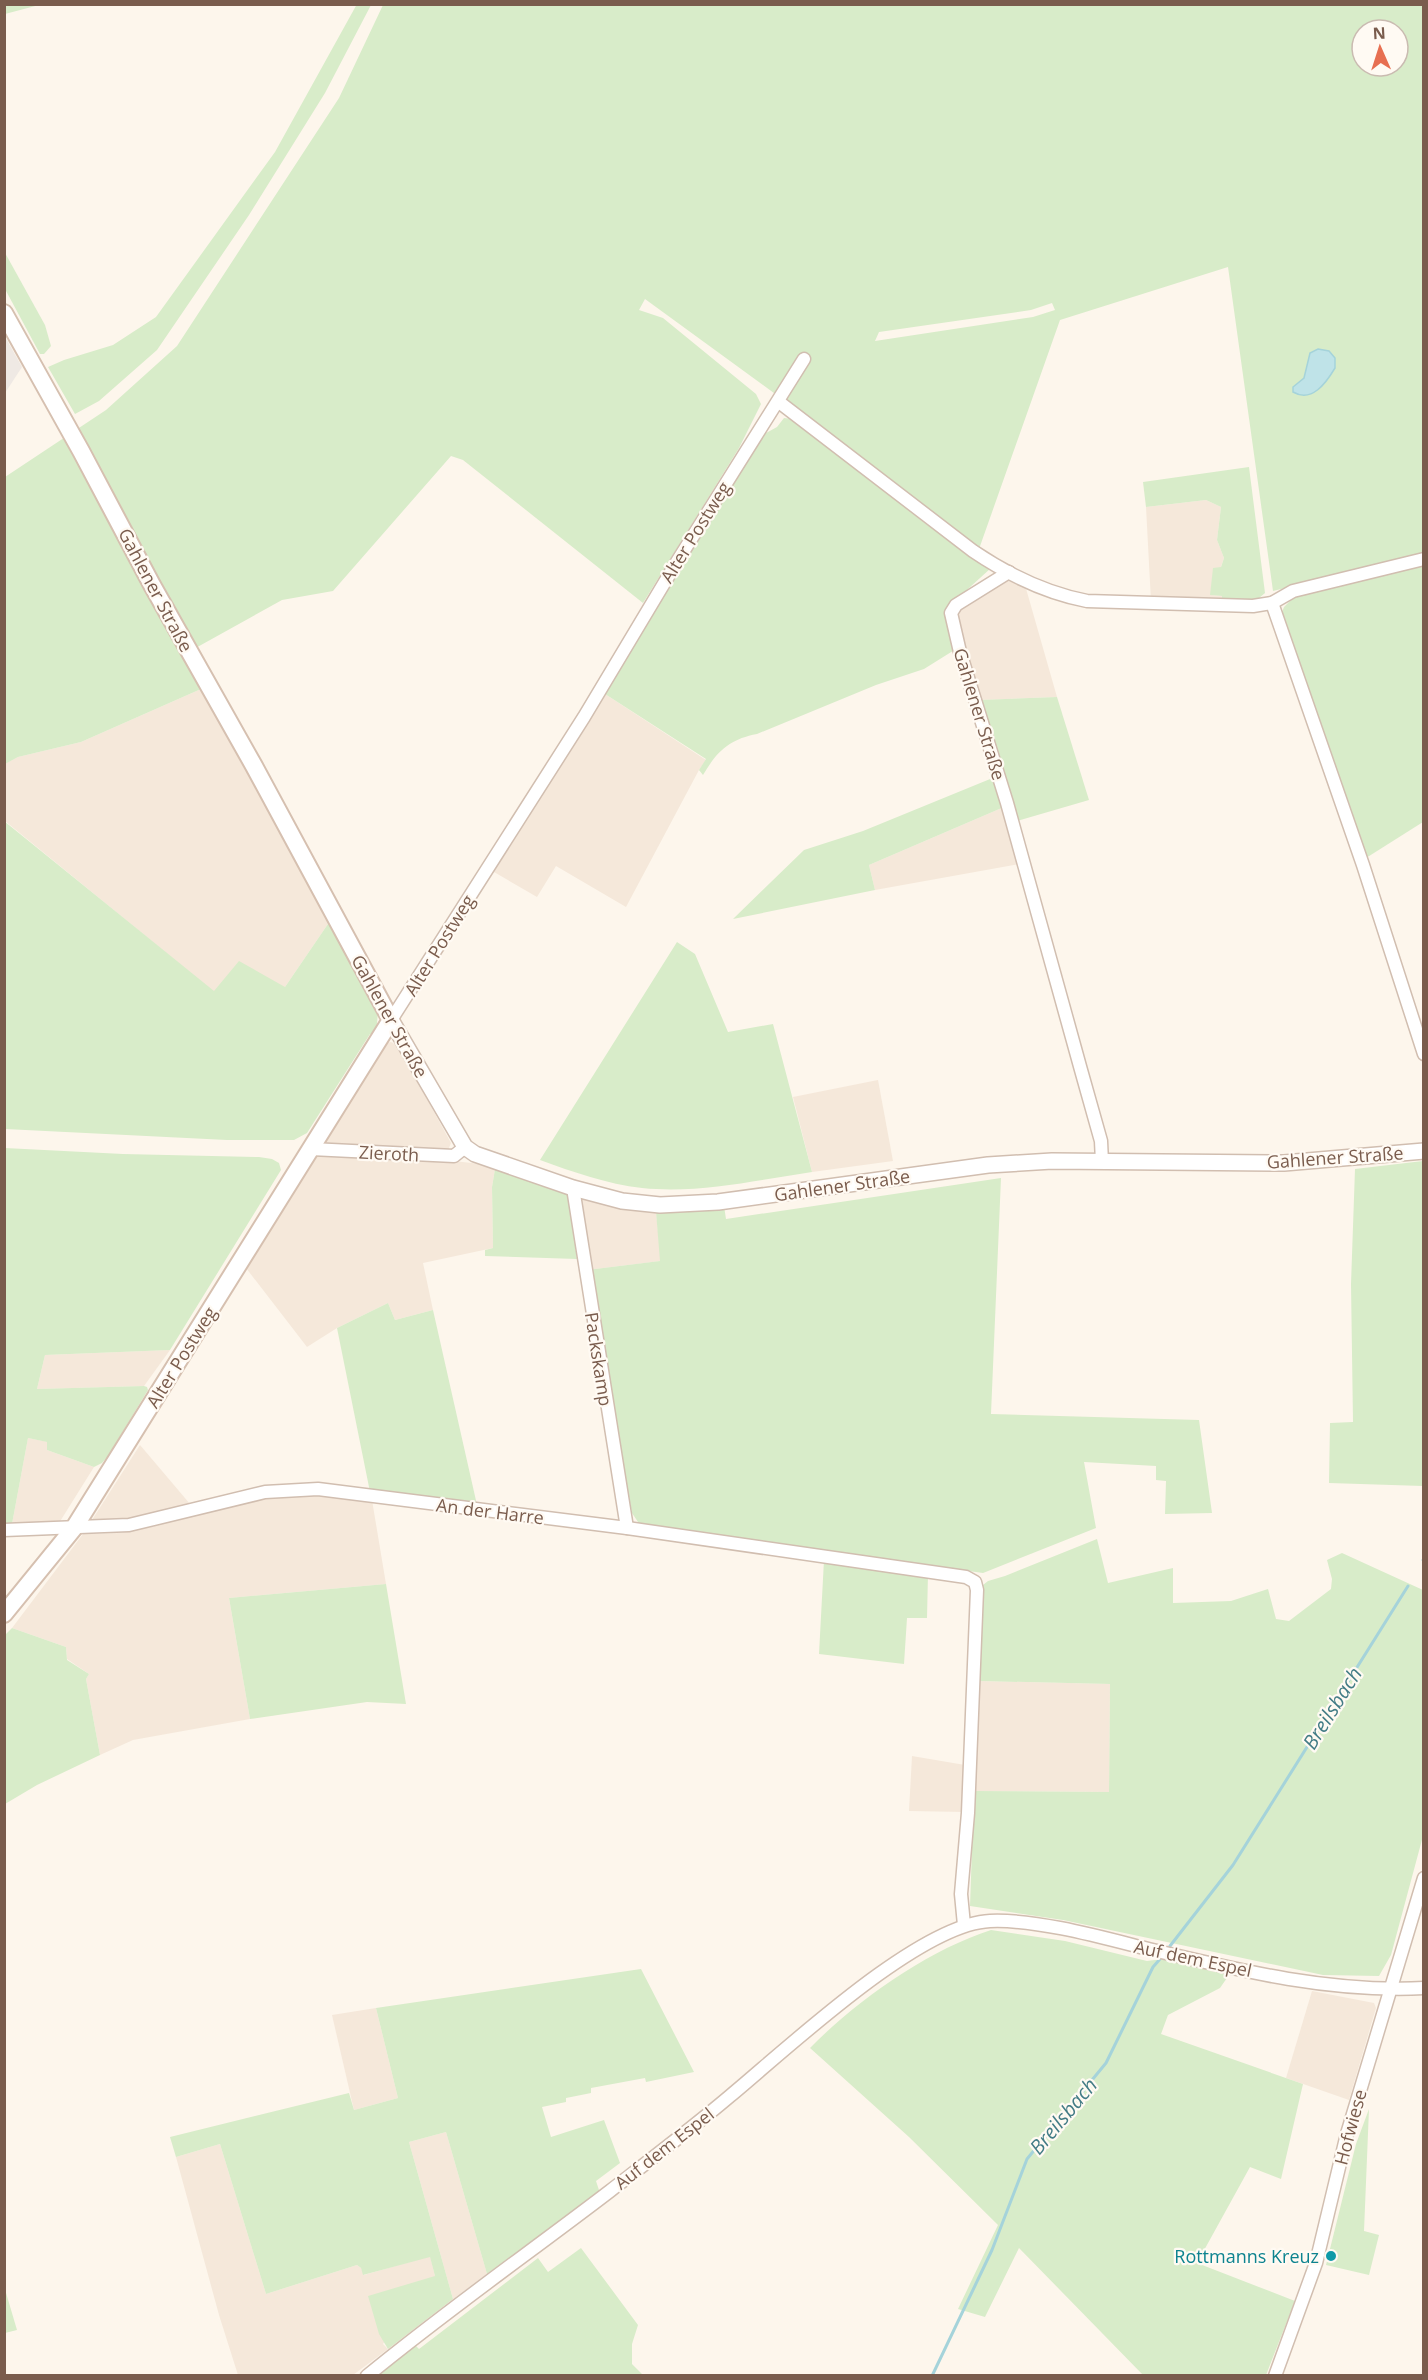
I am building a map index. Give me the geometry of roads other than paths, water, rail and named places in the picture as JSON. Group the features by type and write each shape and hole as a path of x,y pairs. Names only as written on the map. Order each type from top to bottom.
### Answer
{"main road":[{"name":"Gahlener Straße","path":"4,313 391,1020"},
{"name":"Alter Postweg","path":"4,1614 75,1527 391,1020"}],"street":[{"name":"Alter Postweg","path":"391,1020 584,717 723,487 779,402 804,359"},
{"path":"779,402 973,551 1010,572 1053,592 1087,601 1253,606 1272,603 1293,591 1424,559"},
{"name":"Gahlener Straße","path":"1010,572 956,605 951,613 960,652 1004,793 1087,1090 1101,1141 1102,1162"},
{"path":"1272,603 1363,865 1424,1054"},
{"name":"Gahlener Straße","path":"391,1020 465,1147 475,1154 573,1188 622,1201 660,1205 718,1202 988,1165 1052,1161 1284,1163 1424,1151"},
{"name":"Zieroth","path":"311,1149 454,1156 465,1147"},
{"name":"Packskamp","path":"573,1188 627,1528"},
{"name":"An der Harre","path":"4,1530 129,1525 265,1492 318,1489 627,1528 966,1577 975,1582 977,1590 968,1813 961,1894 964,1924"},
{"name":"Hofwiese","path":"1275,2376 1316,2263 1347,2134 1424,1878"},
{"name":"Auf dem Espel","path":"366,2376 620,2183 859,1989 911,1952 964,1924 992,1921 1035,1925 1088,1934 1198,1961 1326,1986 1424,1988"}],"water":[{"path":"1318,349 1329,351 1335,358 1335,368 1318,390 1306,395 1293,392 1293,387 1304,378 1310,353"}],"waterway":[{"name":"Breilsbach","path":"1170,1946 1233,1865 1408,1586"},
{"name":"Breilsbach","path":"932,2376 992,2250 1027,2159 1106,2063 1153,1967 1160,1959"}],"place":[{"name":"Rottmanns Kreuz","path":"1331,2256"}]}
